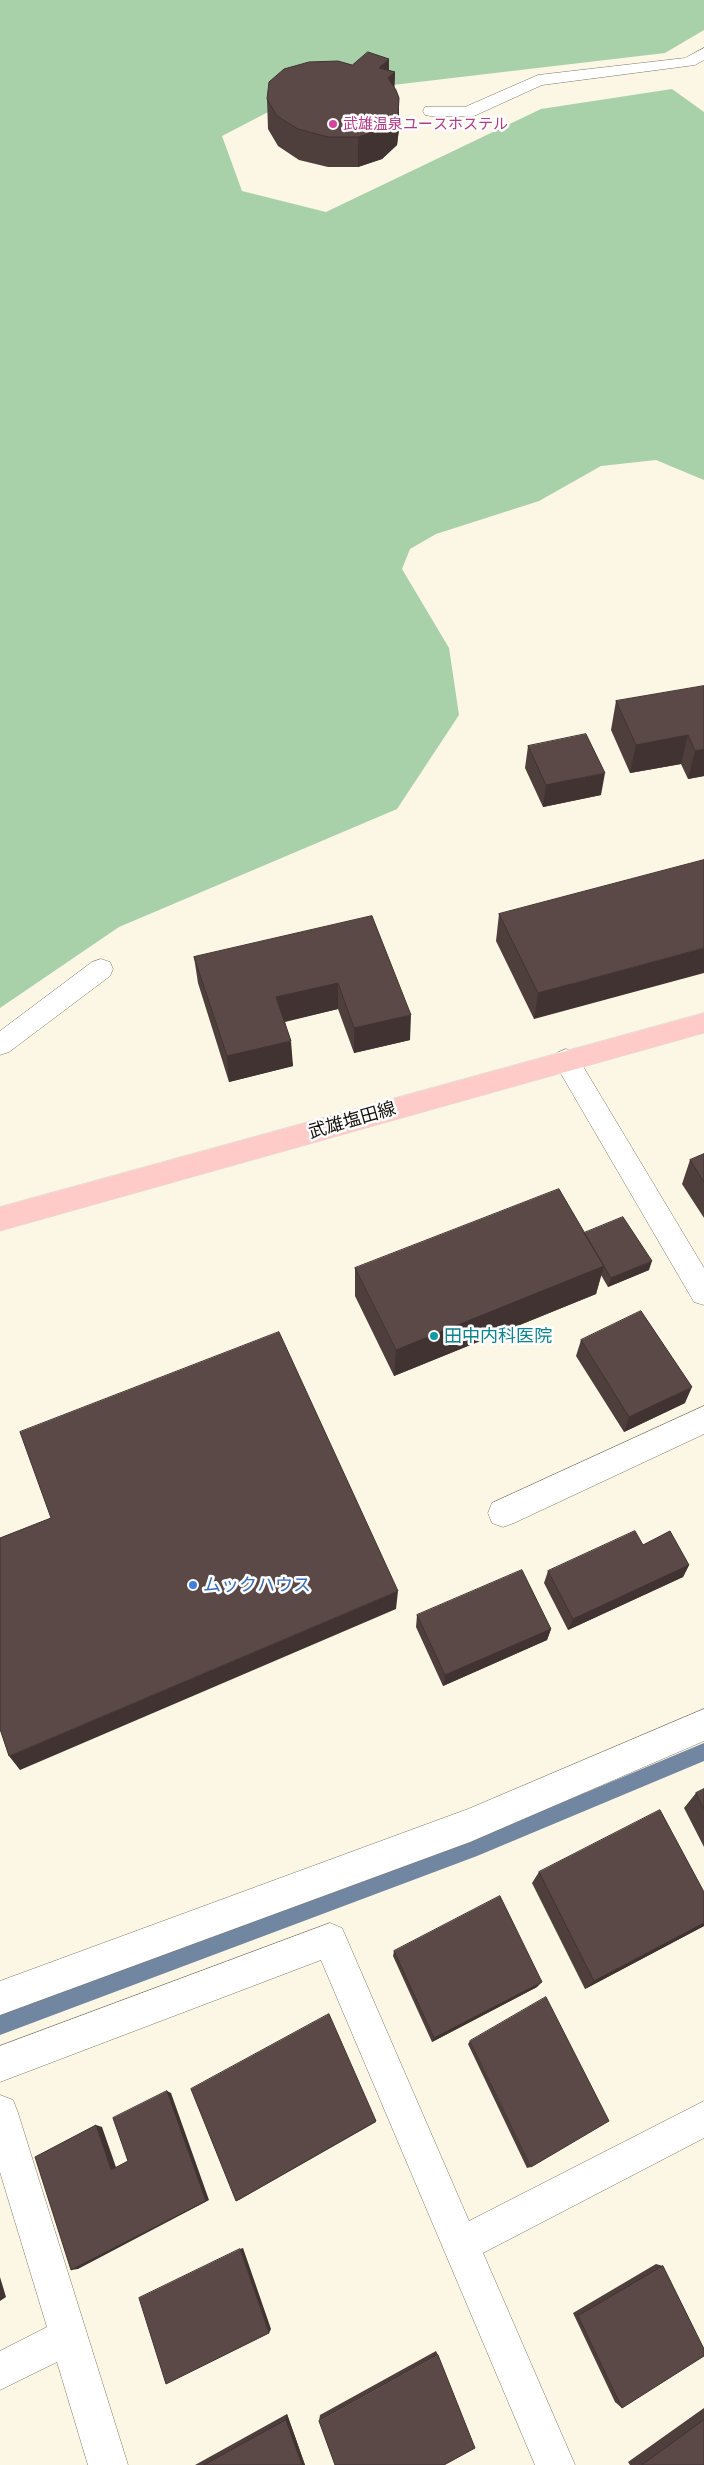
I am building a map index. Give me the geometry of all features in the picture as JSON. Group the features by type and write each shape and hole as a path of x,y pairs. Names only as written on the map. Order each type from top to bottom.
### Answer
{"main road":[{"name":"武雄塩田線","path":"0,1219 704,1023"}],"street":[{"path":"431,111 468,112 538,80 690,62 704,53"},
{"path":"0,1045 101,969"},
{"path":"566,1060 704,1293"},
{"path":"503,1513 704,1420"},
{"path":"0,1998 470,1825 704,1725"},
{"path":"0,2064 330,1940 555,2465"},
{"path":"0,2113 108,2465"},
{"path":"461,2245 704,2118"},
{"path":"0,2371 69,2336"}],"green space":[{"path":"0,0 704,0 704,30 665,53 299,96 222,136 242,191 326,212 541,109 672,89 704,112 704,480 656,460 601,466 539,501 436,534 410,549 402,569 449,648 459,715 397,809 119,927 0,1008"}],"building":[{"path":"368,52 389,59 379,68 395,72 388,78 399,98 398,115 383,129 358,137 328,137 298,129 277,116 267,99 269,82 284,69 309,62 338,61 352,65"},
{"path":"704,686 704,749 695,751 688,735 636,745 616,701"},
{"path":"586,734 605,773 546,785 528,746"},
{"path":"704,860 704,948 538,993 499,914"},
{"path":"372,916 411,1015 354,1028 338,983 276,997 291,1041 227,1056 194,957"},
{"path":"704,1154 704,1182 690,1160"},
{"name":"田中内科医院","path":"559,1189 604,1266 396,1350 355,1268"},
{"path":"623,1217 652,1261 611,1278 584,1233"},
{"path":"641,1311 692,1387 629,1417 581,1340"},
{"name":"ムックハウス","path":"279,1332 398,1591 9,1756 0,1729 0,1538 51,1518 20,1432"},
{"path":"635,1531 643,1545 670,1531 689,1565 573,1619 548,1571"},
{"path":"522,1570 551,1629 445,1675 417,1615"},
{"path":"704,1789 704,1809 696,1793"},
{"path":"660,1810 704,1892 704,1923 594,1981 539,1872"},
{"path":"500,1896 542,1982 434,2038 394,1951"},
{"path":"546,1997 609,2121 531,2167 470,2041"},
{"path":"329,2014 376,2121 236,2201 191,2089"},
{"path":"167,2091 206,2201 71,2270 35,2157 96,2125 111,2170 128,2161 113,2118"},
{"path":"240,2249 269,2333 166,2384 139,2298"},
{"path":"663,2266 704,2349 704,2356 622,2408 578,2316"},
{"path":"438,2355 475,2448 444,2465 335,2465 319,2421"},
{"path":"286,2420 302,2465 204,2465"},
{"path":"704,2420 704,2465 642,2465"}],"waterway":[{"path":"0,2025 477,1847 704,1752"}],"place":[{"name":"武雄温泉ユースホステル","path":"333,124"},
{"name":"田中内科医院","path":"434,1336"},
{"name":"ムックハウス","path":"193,1585"}]}
